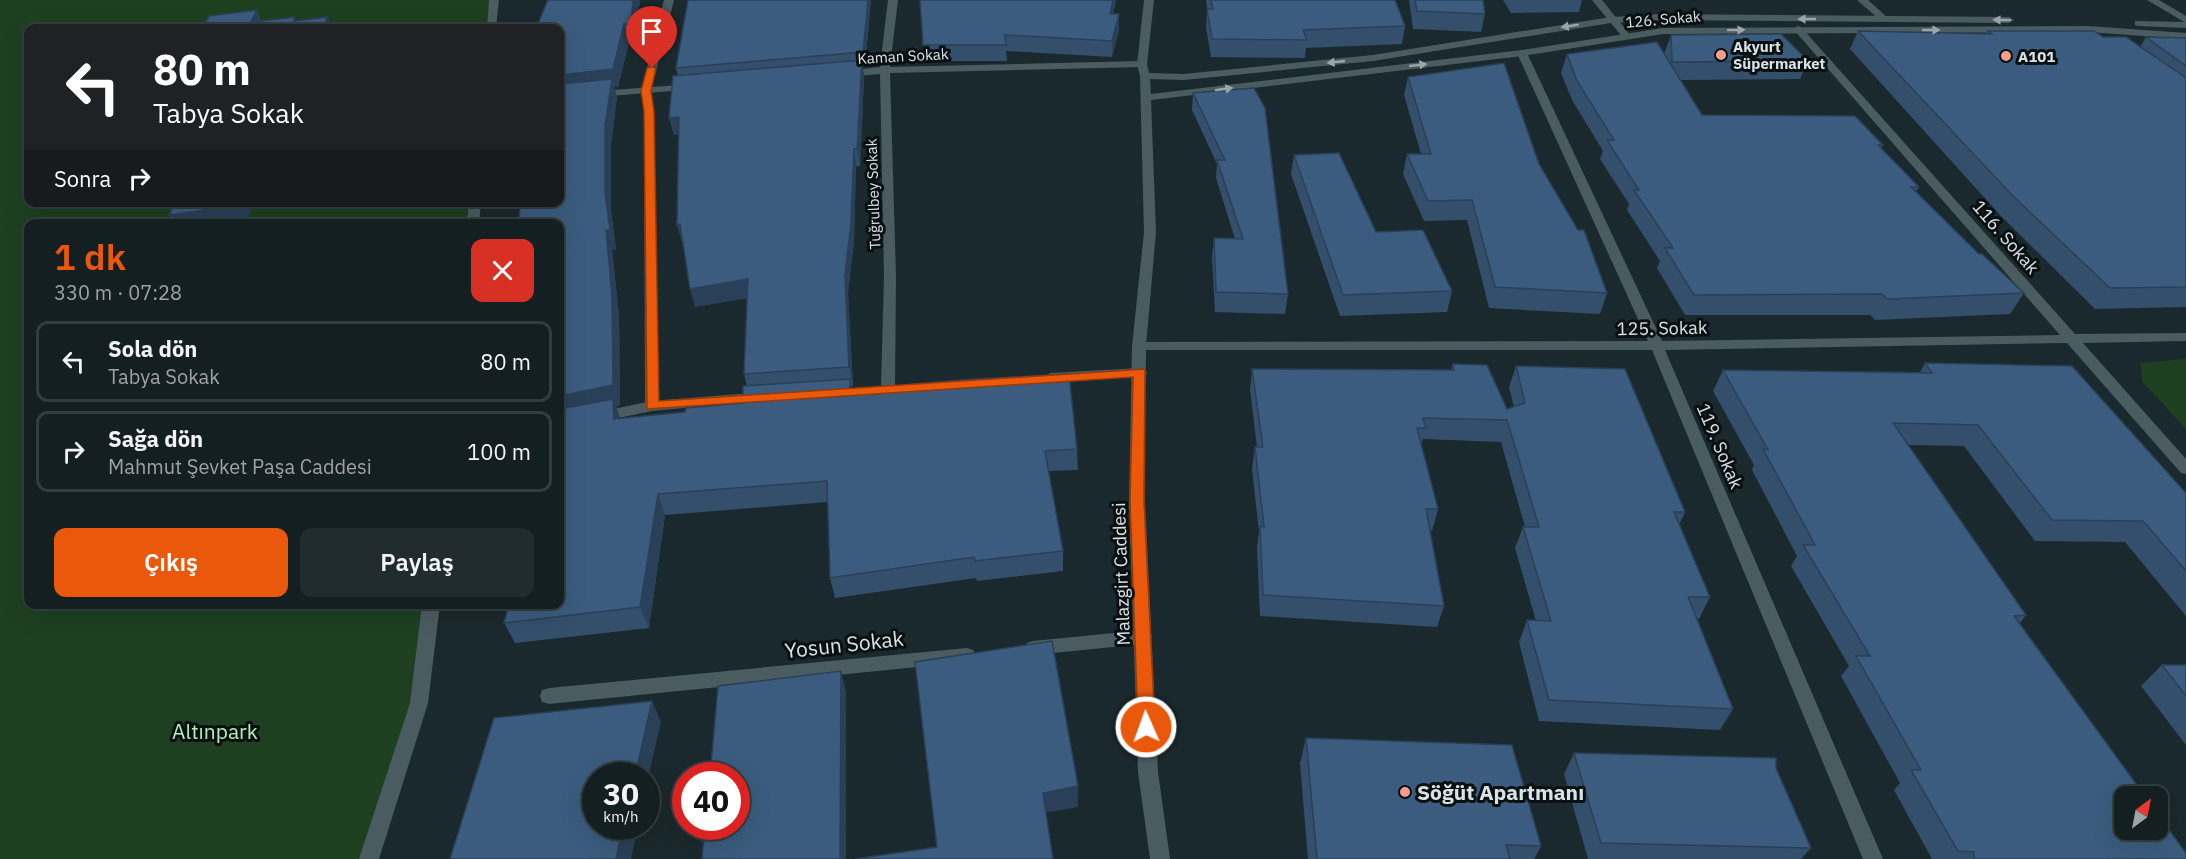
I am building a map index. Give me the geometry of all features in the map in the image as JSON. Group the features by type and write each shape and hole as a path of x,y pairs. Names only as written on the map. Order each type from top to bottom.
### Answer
{"street":[{"path":"492,24 494,0"},
{"path":"652,405 649,111 646,91 669,0"},
{"name":"Tuğrulbey Sokak","path":"888,388 891,276 885,70 893,0"},
{"name":"Malazgirt Caddesi","path":"1149,0 1144,70 1150,232 1139,346 1137,501 1148,771 1160,859"},
{"path":"1597,0 1627,37"},
{"path":"1862,0 1883,18"},
{"path":"2152,0 2186,20"},
{"name":"126. Sokak","path":"1144,70 1184,77 1373,58 1611,20 1661,17 2086,20 2186,25"},
{"name":"116. Sokak","path":"1798,29 2186,469"},
{"path":"2088,29 2106,42"},
{"name":"126. Sokak","path":"1145,98 1522,53 1663,31 2088,29 2186,36"},
{"name":"119. Sokak","path":"1522,53 1657,346 1873,859"},
{"name":"Kaman Sokak","path":"837,74 885,70 1144,70"},
{"path":"564,97 706,86"},
{"name":"125. Sokak","path":"1139,346 1657,346 2186,337"},
{"path":"1037,379 1140,372"},
{"path":"564,424 652,405 782,396"},
{"path":"369,859 419,704 430,609"},
{"path":"1012,650 1143,638"},
{"name":"Yosun Sokak","path":"549,696 989,653"}],"green space":[{"name":"Altınpark","path":"0,0 494,0 492,24 24,24 24,207 475,207 473,219 24,219 24,609 431,609 425,658 369,859 0,859"},
{"path":"2186,359 2186,429 2142,381 2140,363"}],"building":[{"path":"548,0 633,0 631,24 624,24 613,69 564,75 564,24 538,24"},
{"path":"688,0 868,0 863,52 676,68"},
{"path":"920,0 1113,0 1110,14 1119,14 1112,41 1005,35 1006,45 923,45"},
{"path":"1211,0 1395,0 1405,26 1303,30 1307,40 1212,39 1207,9 1213,9"},
{"path":"1415,0 1483,0 1485,14 1417,11"},
{"path":"257,10 251,22 295,17 294,21 327,17 324,24 204,24 209,16"},
{"path":"1858,31 1992,34 1988,31 2094,31 2103,37 2126,37 2186,78 2186,287 2110,288 2013,196"},
{"path":"1781,34 1808,61 1672,62 1671,35"},
{"path":"2146,37 2186,38 2186,66"},
{"path":"1657,42 1702,115 1855,116 1883,145 1878,145 1919,187 1911,187 1979,254 1982,254 2024,293 1887,299 1882,294 1694,295 1665,248 1673,248 1634,190 1639,190 1607,140 1614,140 1577,81 1567,54"},
{"path":"862,60 857,149 854,149 851,222 845,275 849,367 744,374 748,279 690,289 680,224 677,225 679,117 669,118 673,76"},
{"path":"1504,63 1539,164 1578,230 1584,230 1607,293 1495,287 1472,200 1428,201 1407,154 1431,154 1408,77"},
{"path":"612,79 605,125 605,192 610,230 606,230 612,296 613,385 564,395 564,219 519,219 520,207 564,207 564,84"},
{"path":"1254,88 1265,108 1288,294 1216,292 1214,238 1243,239 1217,160 1225,160 1193,93"},
{"path":"1339,153 1376,232 1423,230 1452,291 1343,295 1294,155"},
{"path":"173,207 226,207 169,215"},
{"path":"1925,363 2072,366 2186,493 2186,571 2143,521 2052,520 1978,425 1893,423 2026,615 2014,616 2138,786 2114,786 2114,840 2168,840 2168,828 2186,853 2186,859 1974,859 1974,852 1958,851 1911,770 1921,770 1856,656 1870,656 1803,545 1815,545 1763,449 1768,450 1723,370 1932,373"},
{"path":"1453,364 1487,365 1507,409 1525,403 1516,366 1625,369 1685,512 1674,512 1710,597 1688,597 1733,709 1549,700 1527,620 1551,621 1523,527 1539,527 1507,420 1423,418 1426,428 1417,428 1438,509 1426,509 1444,606 1263,595 1260,526 1264,527 1255,447 1263,447 1252,369 1454,370"},
{"path":"1069,374 1077,449 1045,451 1063,551 975,561 974,557 830,578 827,481 658,494 640,607 504,623 508,609 564,609 564,408 613,399 614,419 685,412 686,408 743,403 743,386 850,379 850,390 961,380"},
{"path":"1052,641 1078,786 1043,793 1053,859 855,859 937,847 915,662"},
{"path":"2162,665 2186,665 2186,696"},
{"path":"841,671 840,857 844,859 702,859 704,840 750,840 750,762 711,762 718,686"},
{"path":"652,701 638,762 582,762 582,840 620,840 616,859 450,859 494,718"},
{"name":"Söğüt Apartmanı","path":"1306,738 1512,745 1541,846 1506,845 1510,859 1317,859"},
{"path":"1574,753 1776,758 1776,768 1811,848 1601,843"}],"place":[{"name":"Akyurt Süpermarket","path":"1721,55"},
{"name":"A101","path":"2006,56"},
{"name":"Söğüt Apartmanı","path":"1405,792"}],"route":[{"path":"652,68 646,91 649,111 648,226 652,405 1140,372 1137,501 1146,727"}]}
